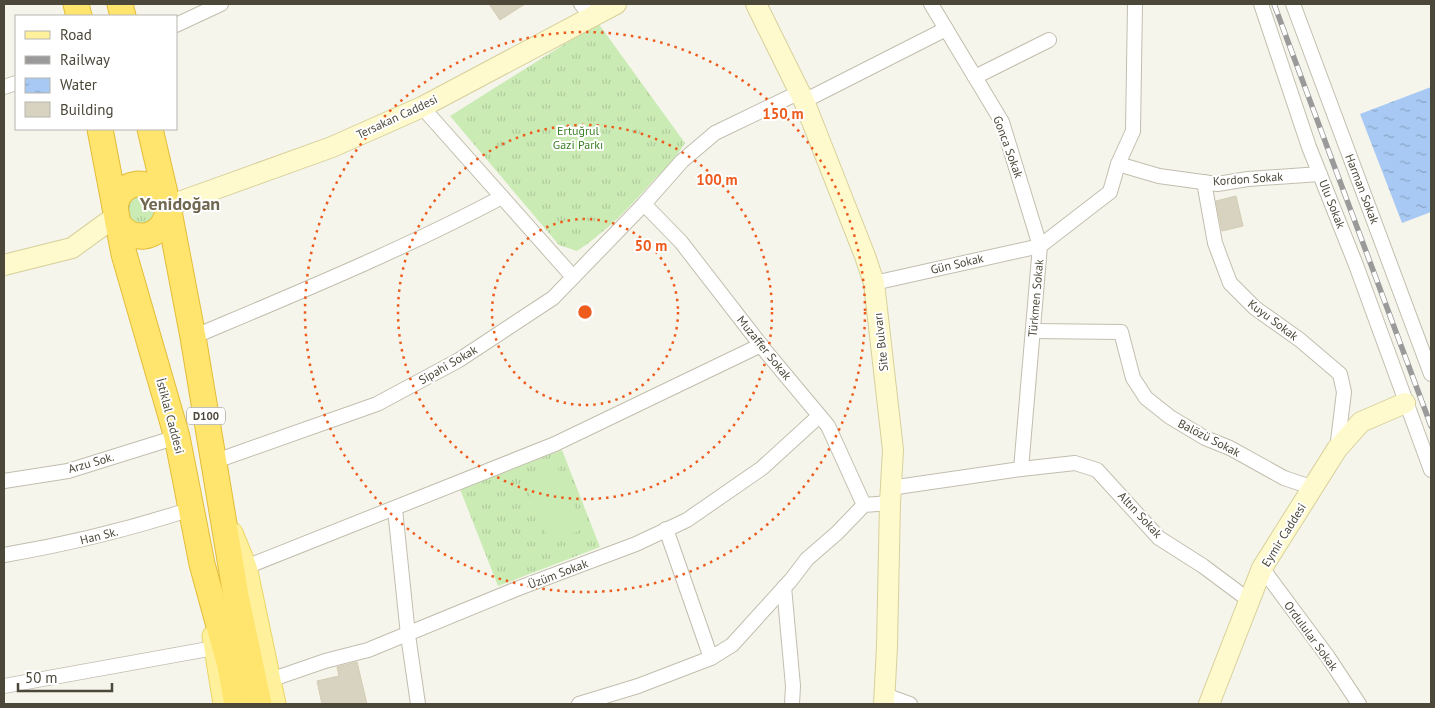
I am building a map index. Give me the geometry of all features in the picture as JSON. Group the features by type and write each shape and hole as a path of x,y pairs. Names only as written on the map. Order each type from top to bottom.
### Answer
{"highway":[{"name":"İstiklal Caddesi","path":"100,130 124,254 177,437 202,564 230,666 238,704"},
{"name":"D100","path":"150,130 168,206 193,338 236,596 259,704"},
{"path":"140,183 157,189 163,195 168,206 166,220 161,228 146,236 129,234 116,215 118,196 132,185 140,183"}],"main road":[{"path":"219,498 246,567 275,704"},
{"path":"202,564 224,704"}],"street":[{"path":"178,24 221,4"},
{"name":"Tersakan Caddesi","path":"168,206 332,147 422,107 586,10 616,4"},
{"name":"Site Bulvarı","path":"756,4 802,97 874,283 893,450 890,496 888,646 884,700"},
{"name":"Gonca Sokak","path":"931,4 1002,122 1040,246"},
{"name":"Türkmen Sokak","path":"1021,469 1040,246 1110,192 1118,164 1133,131 1135,4"},
{"name":"Ulu Sokak","path":"1261,4 1309,147 1356,265 1431,470"},
{"name":"Harman Sokak","path":"1293,4 1431,374"},
{"name":"Sipahi Sokak","path":"213,462 377,404 459,360 553,298 644,204 682,160 715,133 802,97 946,29"},
{"path":"975,77 1049,40"},
{"path":"422,107 573,277"},
{"name":"Kordon Sokak","path":"1118,164 1159,176 1217,184 1248,179 1320,174"},
{"name":"Kuyu Sokak","path":"1204,182 1215,243 1230,283 1255,308 1300,340 1340,374 1344,392 1337,449"},
{"path":"193,338 449,226 502,197"},
{"name":"Muzaffer Sokak","path":"644,204 681,242 761,345 828,426 864,505"},
{"path":"4,265 72,248 116,215"},
{"name":"Gün Sokak","path":"874,283 1040,246"},
{"name":"Balözü Sokak","path":"1033,331 1121,332 1133,378 1146,398 1170,417 1205,438 1230,448 1284,478 1314,488"},
{"path":"246,567 555,444 761,345"},
{"name":"Eymir Caddesi","path":"1209,704 1262,568 1337,449 1361,422 1405,403"},
{"name":"Üzüm Sokak","path":"270,680 326,661 368,650 408,635 519,588 636,544 687,520 762,468 819,416"},
{"name":"Arzu Sok.","path":"4,481 68,471 177,437"},
{"name":"Altın Sokak","path":"1021,469 1075,463 1097,470 1159,538 1203,566 1250,600"},
{"path":"578,704 638,686 711,658 732,645 807,559 837,533 864,505 890,496 1021,469"},
{"name":"Han Sk.","path":"4,555 77,542 139,526 191,509"},
{"path":"394,509 418,704"},
{"path":"666,530 711,658"},
{"name":"Ordulular Sokak","path":"1262,568 1328,657 1359,704"},
{"path":"784,587 793,686 792,704"},
{"path":"4,686 214,648"},
{"path":"884,700 910,704"}],"green space":[{"name":"Ertuğrul Gazi Parkı","path":"598,23 685,143 670,164 626,210 598,236 577,251 559,245 450,116"},
{"path":"133,193 155,199 156,222 133,229 123,202"},
{"path":"562,450 600,547 498,586 460,489"},
{"path":"556,464 583,529 550,543 523,477"}],"water":[{"path":"1431,87 1431,212 1402,223 1360,114"}],"building":[{"path":"489,4 525,4 500,20"},
{"path":"1236,196 1243,226 1222,231 1216,201"},
{"path":"357,662 367,704 322,704 317,681 339,676 337,667"}],"railway":[{"path":"1274,4 1431,426"}],"district":[{"name":"Yenidoğan","path":"180,204"}]}
